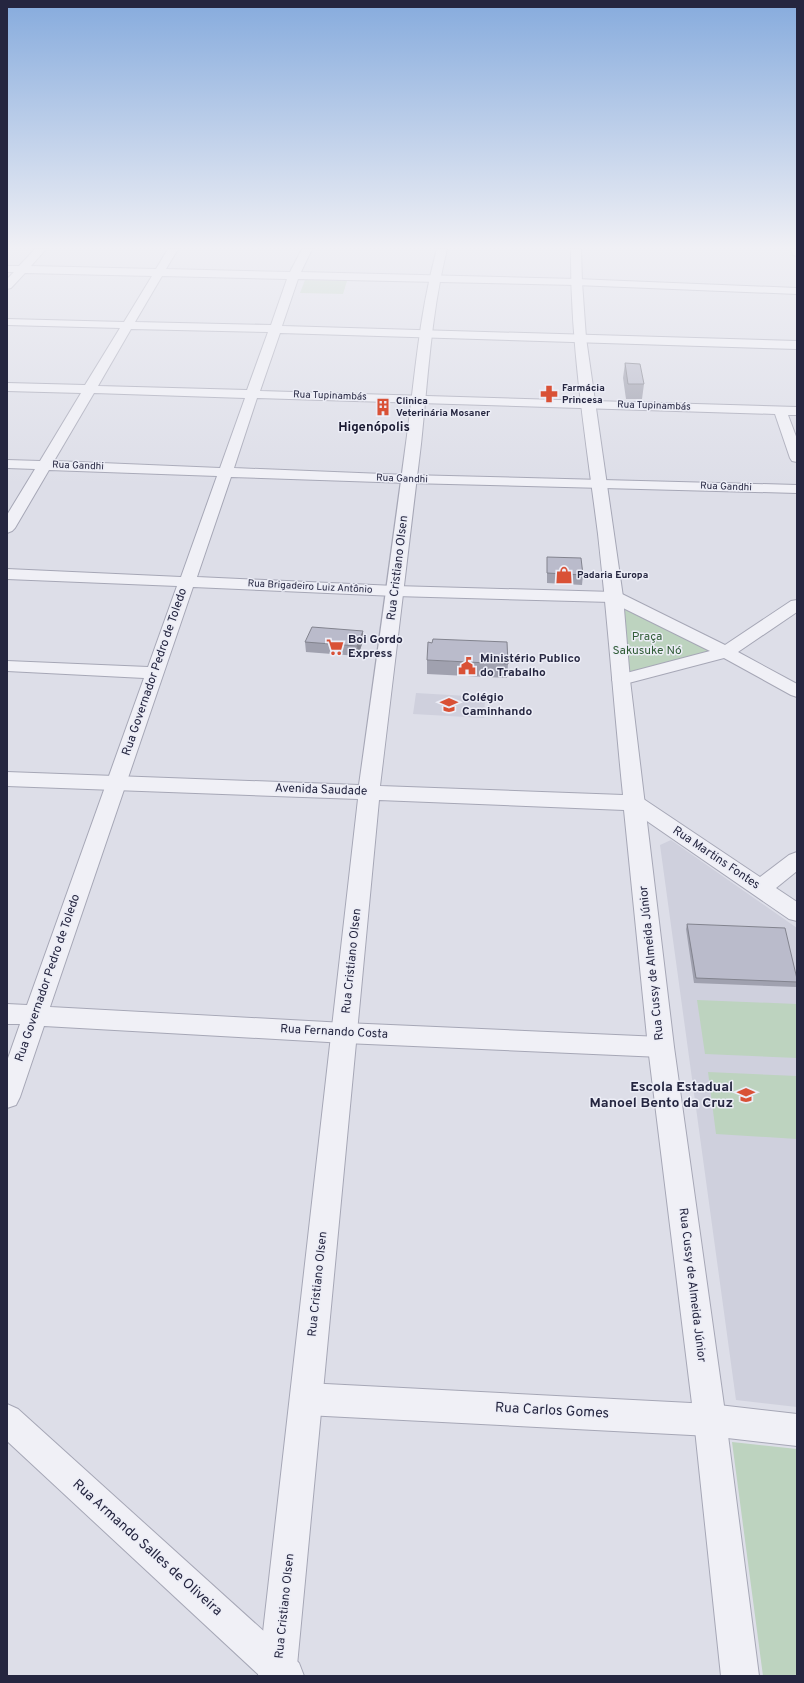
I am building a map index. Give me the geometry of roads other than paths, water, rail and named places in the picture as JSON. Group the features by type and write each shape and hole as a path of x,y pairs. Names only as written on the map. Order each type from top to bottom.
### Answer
{"street":[{"path":"7,528 126,328"},
{"path":"222,328 797,346"},
{"name":"Rua Cristiano Olsen","path":"281,1673 306,1399 369,792 419,399 425,328"},
{"name":"Rua Cussy de Almeida Júnior","path":"579,328 614,597 621,680 661,1047 710,1420 740,1676"},
{"name":"Rua Governador Pedro de Toledo","path":"7,1097 276,329"},
{"name":"Rua Tupinambás","path":"7,387 797,411"},
{"path":"780,411 794,439 797,458"},
{"name":"Rua Gandhi","path":"7,464 408,479 797,489"},
{"name":"Rua Brigadeiro Luiz Antônio","path":"7,574 395,591 614,597"},
{"path":"614,597 726,652 797,691"},
{"path":"621,680 726,652 797,605"},
{"path":"7,666 155,672"},
{"name":"Avenida Saudade","path":"7,779 117,782 635,803"},
{"name":"Rua Martins Fontes","path":"635,803 797,913"},
{"path":"760,888 797,860"},
{"name":"Rua Fernando Costa","path":"7,1014 345,1033 661,1047"},
{"name":"Rua Carlos Gomes","path":"306,1399 710,1420 797,1430"},
{"name":"Rua Armando Salles de Oliveira","path":"7,1420 281,1673"}],"place":[{"name":"Farmácia Princesa","path":"549,394"},
{"name":"Clinica Veterinária Mosaner","path":"383,407"},
{"name":"Padaria Europa","path":"564,575"},
{"name":"Boi Gordo Express","path":"335,647"},
{"name":"Ministério Publico do Trabalho","path":"467,666"},
{"name":"Colégio Caminhando","path":"449,705"},
{"name":"Escola Estadual Manoel Bento da Cruz","path":"746,1095"}],"district":[{"name":"Higenópolis","path":"374,428"}],"park label":[{"name":"Praça Sakusuke Nó","path":"647,644"}]}
